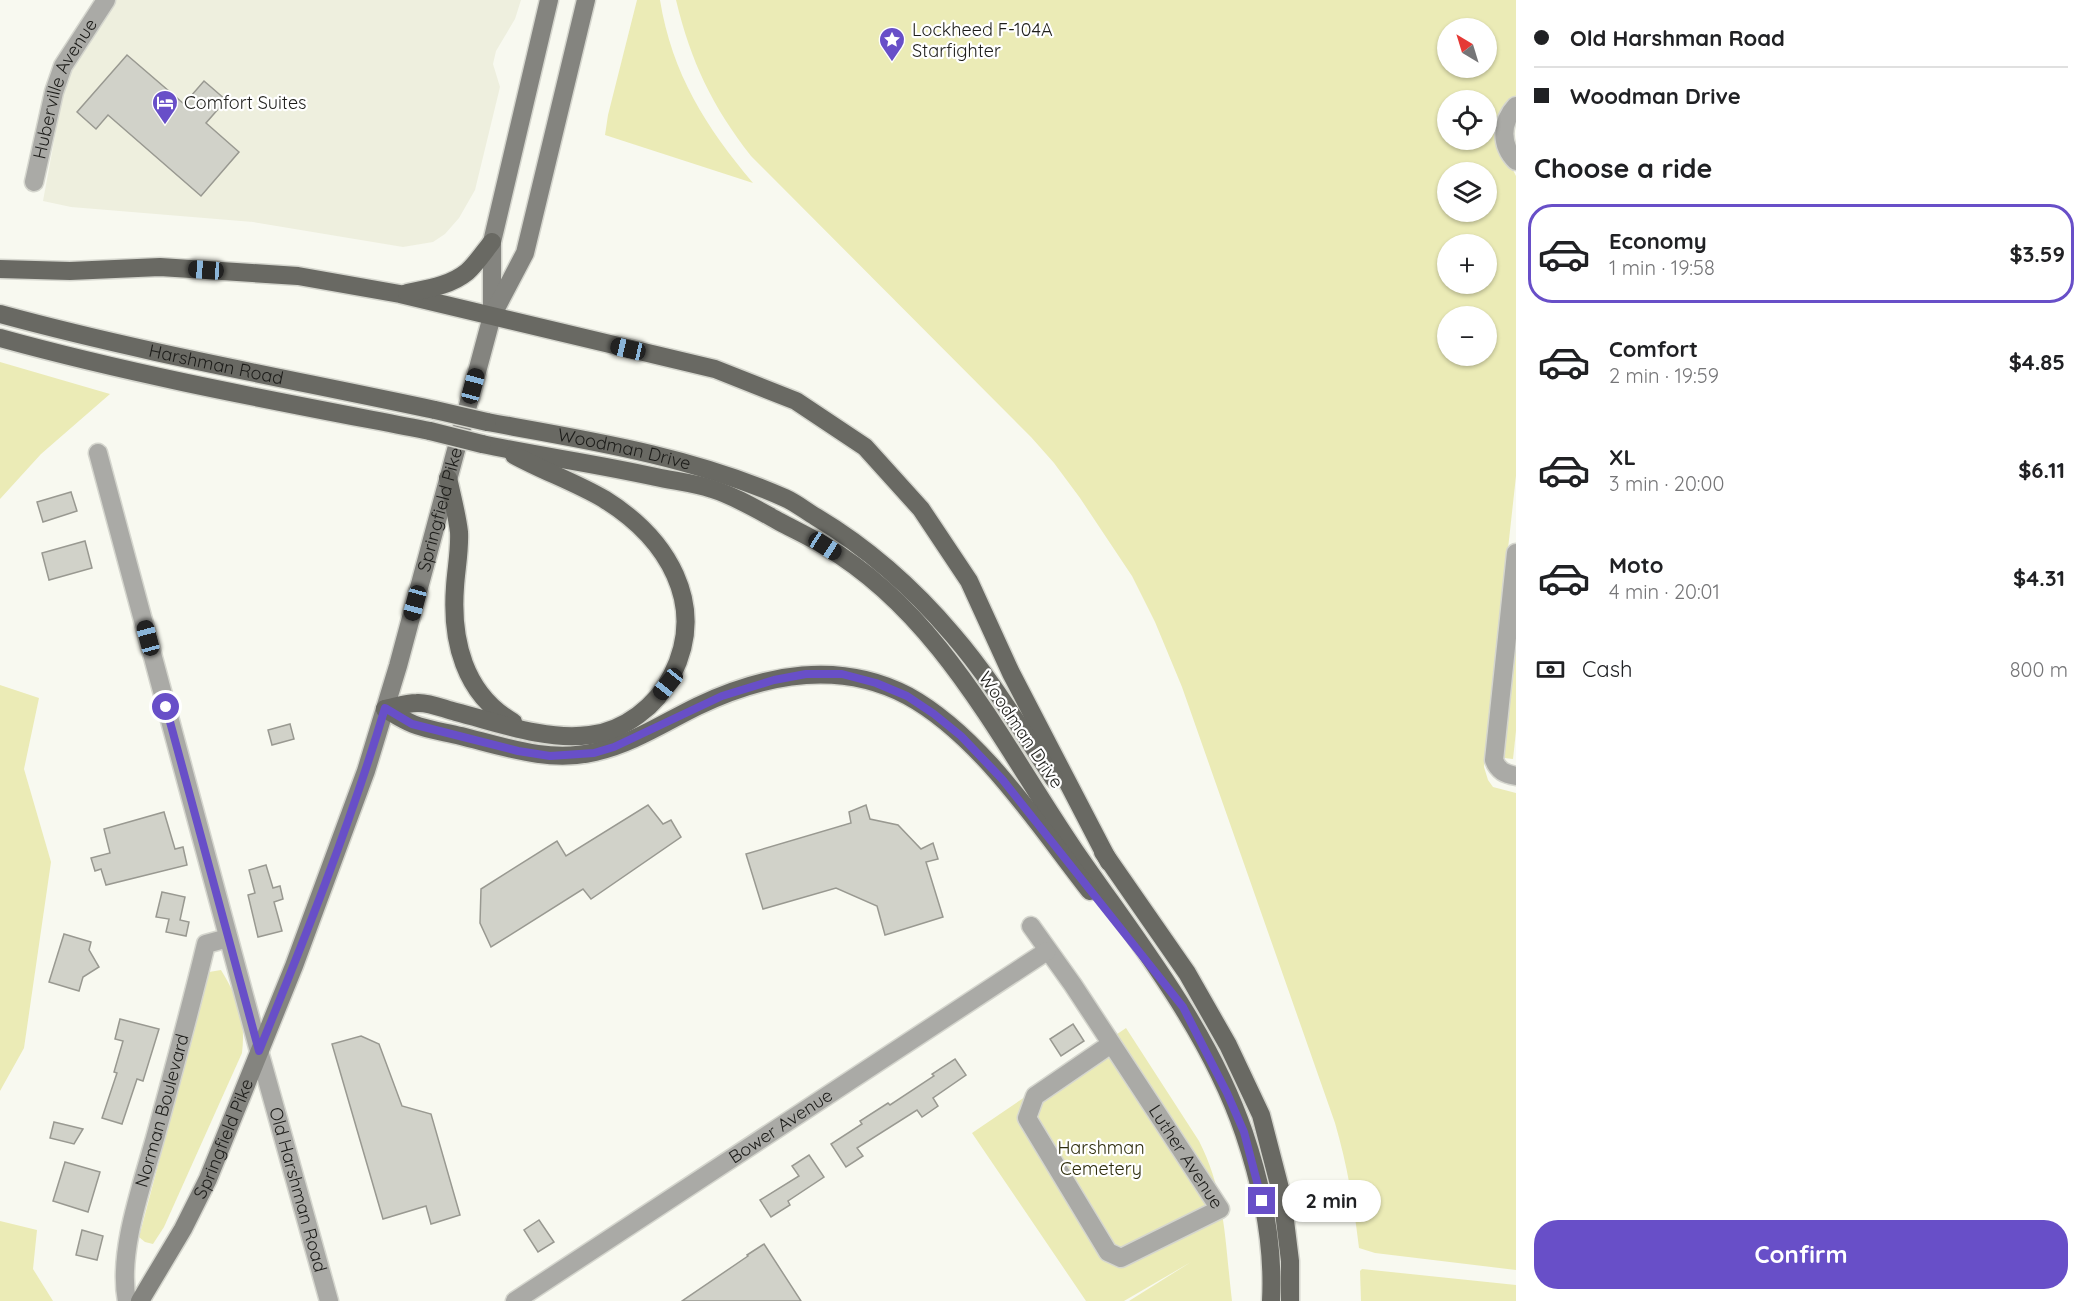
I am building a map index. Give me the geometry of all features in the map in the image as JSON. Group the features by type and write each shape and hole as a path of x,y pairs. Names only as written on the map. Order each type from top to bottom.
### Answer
{"main road":[{"name":"Springfield Pike","path":"492,316 492,242 549,0"},
{"name":"Springfield Pike","path":"140,1301 183,1229 208,1179 294,966 366,771 492,316 525,253 586,0"},
{"path":"400,294 436,287 456,279 467,272 492,242"},
{"path":"0,269 70,271 160,267 298,276 400,294 714,369 796,401 865,447 921,509 969,580 1011,673 1109,862"},
{"name":"Harshman Road","path":"0,314 76,334 487,422"},
{"name":"Harshman Road","path":"0,338 198,386 430,431 482,444"},
{"name":"Woodman Drive","path":"487,422 659,456 738,479 787,499 846,535 910,588 953,635 992,687 1109,862 1187,973 1228,1045 1261,1115 1282,1196 1290,1261 1290,1301"},
{"name":"Woodman Drive","path":"482,444 605,466 712,489 750,505 825,546 854,565 908,614 956,672 994,724 1075,850 1183,1007 1227,1093 1246,1142 1258,1182 1266,1220 1271,1301"},
{"path":"385,708 418,703 540,733 565,737 592,735 635,718 668,684 679,662 685,636 685,608 678,579 668,559 631,519 605,500 502,448"},
{"path":"448,478 459,533 454,591 455,627 464,668 489,704 507,718 540,733"},
{"path":"385,708 412,724 423,727 518,751 550,756 573,756 614,747 701,705 748,687 774,680 806,674 842,674 876,683 907,696 934,714 961,736 1002,779 1183,1007"}],"street":[{"name":"Huberville Avenue","path":"34,182 54,93 63,66 106,0"},
{"path":"1516,106 1505,123 1504,134 1506,146 1516,161"},
{"name":"Old Harshman Road","path":"98,453 228,938 329,1301"},
{"path":"1516,554 1494,760 1502,772 1516,776"},
{"name":"Luther Avenue","path":"1031,926 1073,985 1220,1209 1121,1257 1108,1252 1027,1118 1035,1096 1111,1044"},
{"name":"Norman Boulevard","path":"128,1301 125,1289 125,1262 134,1219 206,944 228,938"},
{"name":"Bower Avenue","path":"515,1301 1047,951"}],"shaded area":[{"path":"116,0 521,0 515,19 496,51 493,64 500,87 475,190 459,218 445,234 433,242 403,247 253,222 71,207 43,201 64,87 83,47"}],"green space":[{"path":"637,0 660,0 673,52 693,98 720,141 753,183 605,135"},
{"path":"676,0 1516,0 1516,99 1509,162 1516,176 1516,476 1484,767 1493,787 1516,793 1516,1270 1375,1253 1359,1248 1350,1185 1335,1123 1182,687 1155,622 1132,576 1080,498 1031,437 751,156 714,101 689,44"},
{"path":"0,362 110,394 41,454 0,499"},
{"path":"1516,641 1516,731 1513,759 1504,758 1504,756"},
{"path":"0,685 39,698 24,769 51,862 24,1048 0,1091"},
{"path":"221,970 232,990 242,1020 242,1053 164,1227 153,1244 145,1242 139,1237 209,972"},
{"name":"Harshman Cemetery","path":"1126,1028 1199,1141 1208,1161 1215,1180 1223,1219 1232,1301 1129,1301 1191,1262 1124,1301 1086,1301 972,1133"},
{"path":"0,1221 37,1230 33,1269 53,1301 0,1301"},
{"path":"1362,1269 1516,1285 1516,1301 1361,1301 1360,1271"}],"building":[{"name":"Comfort Suites","path":"127,55 184,104 204,81 226,100 206,123 239,152 201,196 108,115 96,129 77,112"},
{"path":"71,492 77,511 43,522 37,502"},
{"path":"85,541 92,568 49,580 42,553"},
{"path":"290,724 294,739 272,745 268,730"},
{"path":"648,805 663,824 671,820 681,837 591,899 583,889 491,947 480,923 481,889 557,841 566,856"},
{"path":"866,805 870,819 898,825 921,849 933,843 938,859 926,862 943,917 885,935 877,906 836,888 763,909 746,854 851,823 849,812"},
{"path":"164,812 175,849 183,847 187,865 106,885 101,869 95,871 91,858 110,853 104,829"},
{"path":"266,865 273,888 280,886 283,899 274,902 282,931 258,937 248,895 255,893 249,870"},
{"path":"162,892 185,897 180,920 189,922 186,936 166,932 169,919 156,917"},
{"path":"64,934 91,942 89,950 99,967 83,977 79,991 49,982"},
{"path":"120,1019 159,1029 143,1081 137,1079 122,1124 102,1118 117,1073 114,1072 123,1041 115,1039"},
{"path":"1073,1024 1084,1041 1061,1056 1050,1039"},
{"path":"361,1036 379,1044 402,1106 431,1114 460,1215 431,1224 426,1206 383,1219 332,1044"},
{"path":"955,1059 966,1075 933,1098 938,1106 922,1117 917,1110 857,1148 863,1156 846,1167 831,1144 862,1124 860,1121 888,1103 890,1105"},
{"path":"54,1122 83,1129 74,1144 50,1138"},
{"path":"809,1155 824,1177 788,1201 790,1205 771,1217 760,1200 799,1176 792,1166"},
{"path":"65,1162 100,1172 88,1212 53,1201"},
{"path":"539,1220 554,1242 538,1252 524,1230"},
{"path":"82,1230 103,1236 97,1260 76,1255"},
{"path":"764,1244 801,1301 682,1301 748,1256"}],"place":[{"name":"Lockheed F-104A Starfighter","path":"892,63"},
{"name":"Comfort Suites","path":"165,126"}],"route":[{"path":"166,707 259,1051 294,966 366,771 385,708 412,724 518,751 550,756 573,756 614,747 722,696 774,680 806,674 842,674 876,683 907,696 961,736 1002,779 1183,1007 1206,1049 1244,1132 1262,1201"}]}
